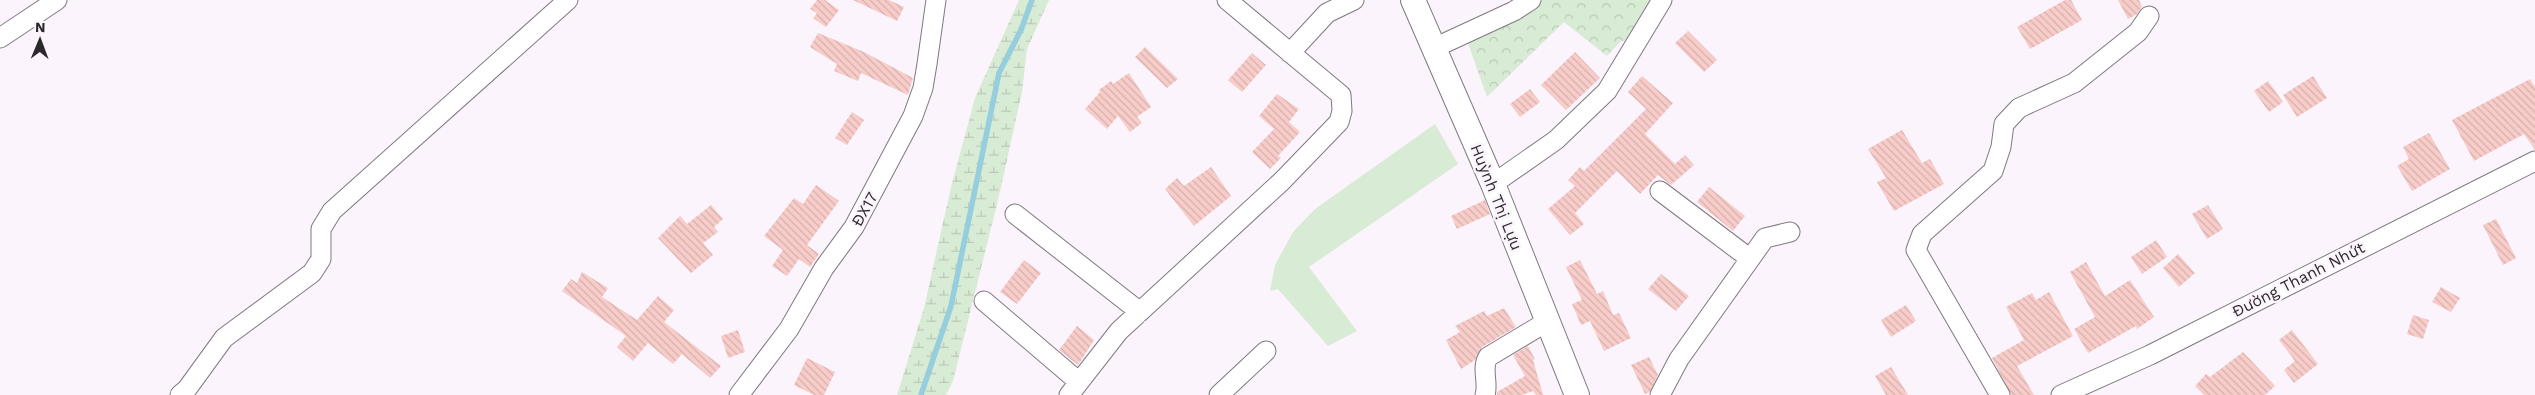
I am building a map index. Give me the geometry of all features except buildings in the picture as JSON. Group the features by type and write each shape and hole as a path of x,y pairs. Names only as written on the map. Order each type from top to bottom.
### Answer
{"street":[{"path":"0,38 58,0"},
{"path":"180,395 187,389 224,338 312,273 321,259 321,229 332,211 568,0"},
{"name":"ĐX17","path":"739,395 789,329 824,268 854,227 913,116 924,80 936,0"},
{"path":"984,301 1074,388 1119,331 1282,181 1339,122 1342,111 1341,95 1227,0"},
{"path":"1290,52 1326,13 1354,0"},
{"name":"Huỳnh Thị Lựu","path":"1411,0 1493,184 1577,395"},
{"path":"1434,48 1514,11 1531,0"},
{"path":"1493,184 1556,140 1607,91 1662,0"},
{"path":"2000,395 1916,250 1922,234 1993,172 2001,147 2004,124 2019,108 2074,83 2138,32 2149,16"},
{"name":"Đường Thanh Nhứt","path":"2060,395 2150,354 2535,161"},
{"path":"1660,191 1749,258"},
{"path":"1015,214 1140,312"},
{"path":"1660,395 1679,359 1749,258 1765,238 1790,232"},
{"path":"1485,395 1487,387 1485,365 1488,358 1548,321"},
{"path":"1219,395 1266,352"}],"green space":[{"path":"1019,0 1049,0 1027,49 1022,92 999,196 953,381 946,395 897,395 924,308 951,187 975,98"},
{"path":"1518,0 1654,0 1634,40 1621,41 1607,56 1564,22 1487,97 1464,32"},
{"path":"1435,124 1458,164 1309,267 1357,331 1328,346 1278,289 1270,291 1275,265 1293,232 1315,209"}],"waterway":[{"path":"921,395 951,306 999,73 1021,30 1032,0"}]}
